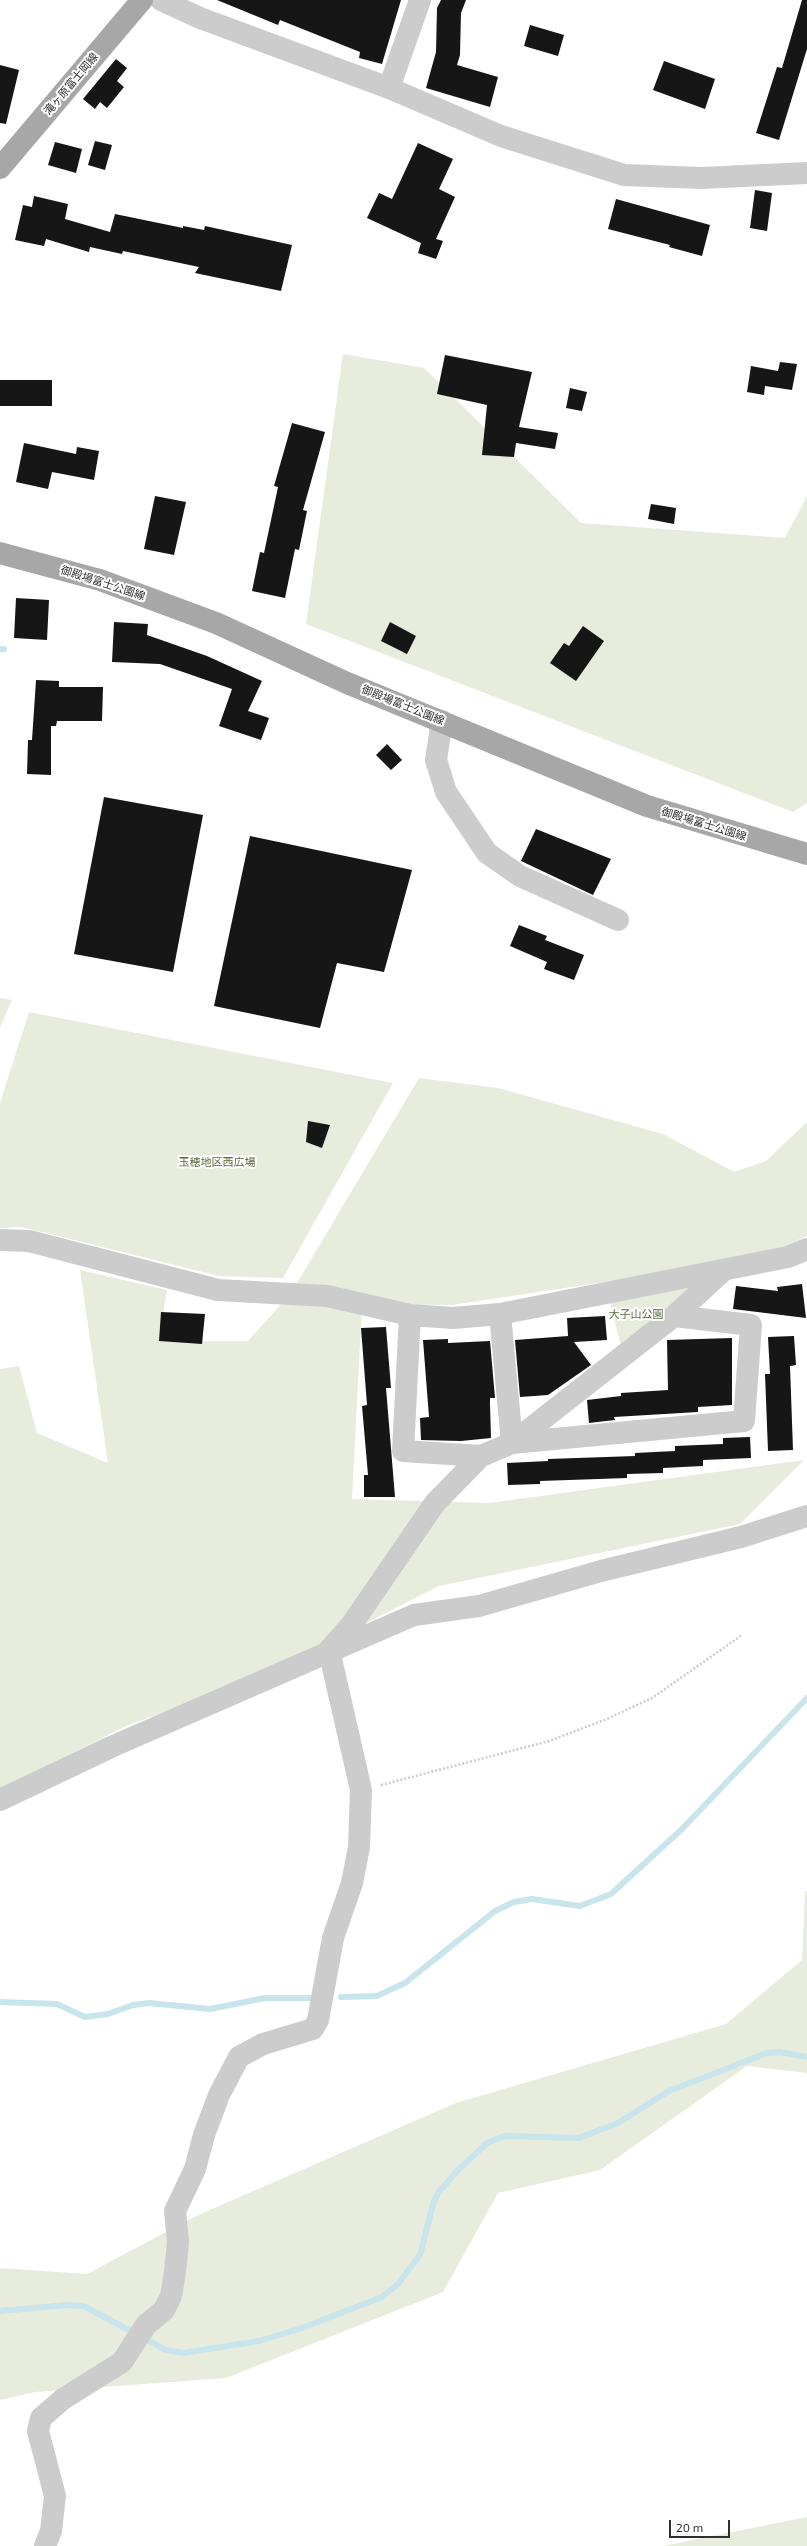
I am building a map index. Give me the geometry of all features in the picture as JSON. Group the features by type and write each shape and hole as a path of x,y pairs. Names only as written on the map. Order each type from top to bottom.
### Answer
{"main road":[{"name":"滝ヶ原富士岡線","path":"0,168 142,0"},
{"name":"御殿場富士公園線","path":"0,553 100,580 216,623 347,683 647,806 807,854"}],"street":[{"path":"161,0 200,18 388,88 501,136 624,175 701,178 807,173"},
{"path":"388,88 420,0"},
{"path":"442,722 436,760 446,792 487,853 520,876 618,920"},
{"path":"0,1240 29,1241 218,1290 327,1296 410,1315 453,1318 500,1314 801,1254"},
{"path":"329,1650 352,1624 435,1503 481,1456 512,1443 674,1316 724,1270"},
{"path":"500,1314 512,1443"},
{"path":"410,1315 403,1451 481,1456"},
{"path":"512,1443 744,1421 751,1325 674,1316"},
{"path":"0,1800 111,1746 329,1650 414,1615 479,1606 601,1571 741,1537 807,1516"},
{"path":"45,2546 51,2531 55,2496 38,2431 40,2418 63,2399 122,2362 146,2325 164,2310 171,2296 175,2272 178,2242 175,2211 196,2169 204,2134 219,2095 239,2057 263,2044 313,2029 318,2020 333,1938 352,1883 360,1847 361,1790 329,1650"}],"path":[{"path":"361,1790 474,1762 549,1741 607,1719 652,1698 742,1635"}],"green space":[{"path":"343,354 424,368 581,523 785,538 807,496 807,803 793,812 306,624"},
{"path":"0,998 12,1000 0,1028"},
{"name":"玉穂地区西広場","path":"29,1012 393,1083 283,1278 219,1276 22,1227 0,1228 0,1103"},
{"path":"419,1078 498,1088 663,1134 734,1172 766,1161 807,1122 807,1236 757,1259 452,1305 362,1304 352,1499 489,1503 804,1460 740,1524 439,1586 260,1677 126,1726 0,1789 0,1369 19,1366 37,1433 108,1463 80,1270 167,1290 159,1341 248,1341 291,1293"},
{"name":"大子山公園","path":"711,1276 622,1350 609,1298"},
{"path":"807,1891 807,2073 747,2066 600,2170 498,2193 443,2292 226,2378 35,2392 0,2400 0,2268 87,2274 196,2216 456,2103 726,2024 802,1960 805,1892"},
{"path":"807,2517 807,2546 663,2546"}],"building":[{"path":"217,0 401,0 382,64 359,58 360,52 280,20 278,25"},
{"path":"441,0 466,0 461,13 460,55 457,65 498,77 490,107 426,88 436,52 437,8"},
{"path":"802,0 807,0 807,49 779,140 756,133 777,67 782,68"},
{"path":"530,25 564,35 558,56 524,46"},
{"path":"116,59 127,68 117,81 124,87 107,108 100,102 95,109 83,99"},
{"path":"664,61 715,79 705,109 653,90"},
{"path":"0,65 19,70 6,124 0,123"},
{"path":"95,141 112,145 105,170 88,165"},
{"path":"55,142 82,149 76,173 48,165"},
{"path":"418,143 453,159 439,189 455,197 436,239 443,241 436,259 418,253 421,243 367,218 379,193 392,199"},
{"path":"755,190 772,193 767,231 750,228"},
{"path":"34,196 68,204 65,219 110,232 115,214 183,228 183,226 204,230 205,226 292,245 281,291 195,273 199,267 123,251 122,254 90,247 89,252 46,239 44,246 15,240 23,205 32,207"},
{"path":"616,199 710,225 702,256 669,247 670,245 608,229"},
{"path":"445,355 532,372 519,427 558,433 555,449 516,443 514,457 482,455 487,405 437,394"},
{"path":"780,362 797,364 792,390 765,386 764,395 747,392 751,366 778,371"},
{"path":"0,380 52,380 52,406 0,406"},
{"path":"570,388 587,392 582,411 566,408"},
{"path":"292,423 325,432 303,510 307,511 299,550 295,549 285,598 252,591 260,552 264,553 278,487 274,486"},
{"path":"24,443 76,454 77,447 99,451 94,480 52,472 48,489 16,482"},
{"path":"155,496 186,502 174,555 144,549"},
{"path":"651,504 676,508 674,524 648,519"},
{"path":"16,598 49,600 47,640 14,638"},
{"path":"114,622 148,624 147,635 207,656 262,681 248,711 269,718 261,740 219,726 232,689 160,664 112,662"},
{"path":"390,622 416,636 407,654 381,641"},
{"path":"583,626 604,641 576,681 550,663 564,643 569,646"},
{"path":"36,680 59,681 59,687 103,687 102,721 57,721 56,726 51,726 51,775 27,774 28,740 32,740"},
{"path":"387,744 402,760 391,770 376,755"},
{"path":"104,797 203,815 173,972 74,954"},
{"path":"536,829 611,859 593,895 521,861"},
{"path":"250,836 412,870 384,972 337,963 320,1028 214,1006"},
{"path":"519,925 547,936 545,940 584,955 574,980 544,969 547,962 510,946"},
{"path":"308,1121 330,1125 322,1148 306,1142"},
{"path":"802,1284 806,1318 733,1309 736,1286 778,1291 777,1287"},
{"path":"161,1312 205,1314 202,1344 159,1341"},
{"path":"605,1316 607,1340 574,1342 591,1365 548,1395 520,1397 515,1340 568,1336 567,1318"},
{"path":"386,1327 391,1388 386,1388 395,1497 364,1497 364,1475 368,1475 362,1406 367,1405 361,1328"},
{"path":"794,1336 796,1365 790,1366 793,1450 768,1451 765,1374 770,1374 768,1337"},
{"path":"732,1338 732,1405 698,1407 698,1412 614,1417 615,1420 589,1423 587,1400 621,1396 621,1393 668,1390 667,1340"},
{"path":"448,1339 448,1343 490,1341 495,1398 490,1398 491,1438 461,1441 421,1440 420,1418 429,1417 423,1340"},
{"path":"750,1437 751,1458 703,1460 703,1466 663,1468 663,1473 627,1474 627,1478 540,1481 540,1484 508,1485 507,1463 548,1461 548,1459 635,1456 635,1453 675,1451 675,1446 723,1444 723,1438"}],"waterway":[{"path":"341,1997 377,1996 405,1983 495,1911 514,1902 532,1899 580,1906 611,1894 682,1829 807,1698"},
{"path":"0,2002 57,2004 85,2017 108,2014 133,2005 149,2003 210,2009 265,1998 311,1998"},
{"path":"0,2311 67,2305 84,2306 166,2350 183,2353 259,2341 302,2328 382,2297 398,2284 420,2255 433,2204 438,2193 458,2170 487,2143 504,2136 579,2138 618,2123 669,2091 767,2053 780,2052 807,2057"}]}
